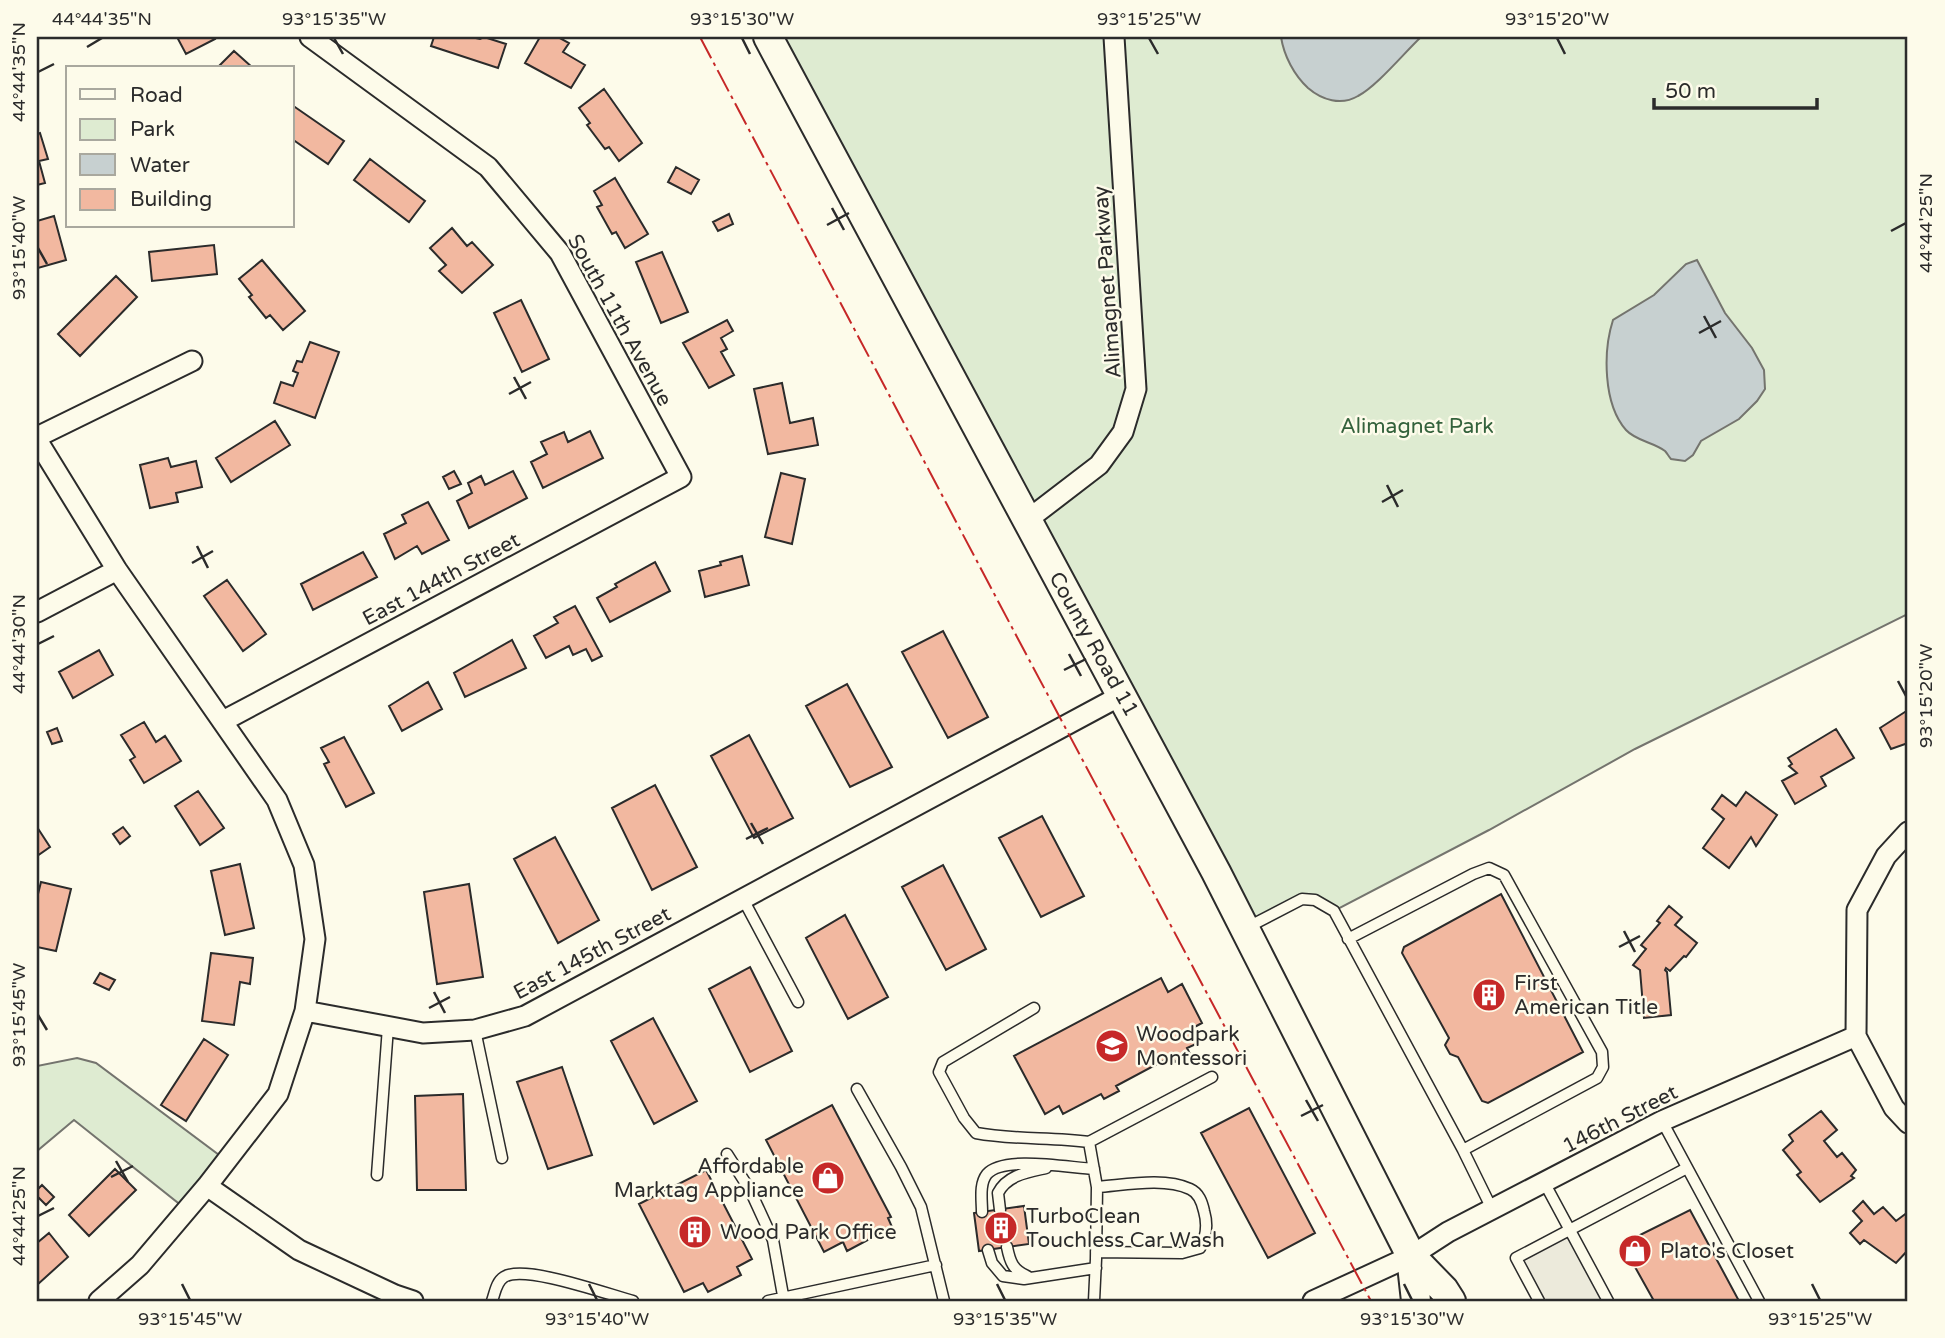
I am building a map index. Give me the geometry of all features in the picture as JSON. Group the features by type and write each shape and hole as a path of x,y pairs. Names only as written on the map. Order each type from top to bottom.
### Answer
{"street":[{"name":"South 11th Avenue","path":"310,37 488,167 515,199 560,253 681,477"},
{"name":"County Road 11","path":"768,37 1246,929 1411,1256 1451,1301"},
{"name":"Alimagnet Parkway","path":"1026,520 1099,465 1123,432 1136,389 1114,37"},
{"path":"99,1301 140,1265 207,1186 278,1094 305,1011 315,939 304,865 277,800 117,570 37,438 192,361"},
{"name":"East 144th Street","path":"223,721 681,477"},
{"path":"37,612 117,570"},
{"name":"East 145th Street","path":"305,1011 422,1033 474,1030 525,1016 1122,695"},
{"path":"1908,832 1886,856 1857,910 1856,1036 1894,1108 1908,1123"},
{"name":"146th Street","path":"1313,1301 1411,1256 1448,1232 1662,1121 1856,1036"},
{"path":"207,1186 299,1250 413,1301"},
{"name":"County Road 11","path":"1411,1256 1416,1301"}],"lane":[{"path":"1348,939 1473,873 1489,868 1504,875 1602,1052 1603,1067 1597,1078 1463,1150"},
{"path":"743,899 798,1002"},
{"path":"1246,929 1302,899 1315,900 1334,911 1492,1209"},
{"path":"1034,1008 943,1062 939,1072 964,1118 976,1133 997,1137 1061,1138 1089,1142 1212,1077"},
{"path":"377,1175 388,1027"},
{"path":"474,1030 502,1158"},
{"path":"857,1089 921,1207 944,1301"},
{"path":"1662,1121 1759,1301"},
{"path":"1089,1142 1097,1187 1094,1301"},
{"path":"727,1154 750,1190 773,1240 784,1300"},
{"path":"982,1212 982,1188 988,1173 1005,1165 1020,1163 1094,1169"},
{"path":"1000,1210 998,1193 1006,1182 1015,1176 1053,1166"},
{"path":"1539,1301 1516,1258 1687,1168"},
{"path":"1096,1252 1182,1253 1200,1248 1206,1237 1206,1216 1200,1198 1191,1189 1161,1182 1097,1187"},
{"path":"1544,1182 1608,1301"},
{"path":"1007,1247 1013,1267 1032,1278"},
{"path":"988,1250 992,1262 1003,1276 1024,1279 1096,1268"},
{"path":"768,1301 784,1300 824,1288 936,1265"},
{"path":"492,1301 498,1282 505,1276 517,1273 537,1275 633,1301"}],"green space":[{"name":"Alimagnet Park","path":"768,37 1908,37 1908,614 1635,749 1489,830 1334,911 1302,899 1246,929"},
{"path":"77,1058 96,1063 227,1161 187,1210 74,1120 37,1151 37,1066"}],"shaded area":[{"path":"1570,1230 1608,1301 1539,1301 1516,1258"}],"water":[{"path":"1281,37 1421,37 1365,91 1352,99 1338,101 1319,96 1303,83 1287,58"},
{"path":"1697,260 1725,313 1752,348 1764,370 1765,389 1739,419 1701,441 1693,455 1685,461 1671,459 1665,451 1626,430 1618,419 1609,392 1607,362 1613,320 1654,295 1686,264"}],"building":[{"path":"177,37 214,37 215,39 186,54"},
{"path":"434,37 484,37 506,44 498,68 431,46"},
{"path":"540,37 558,37 569,43 563,52 585,65 571,88 525,63"},
{"path":"234,51 251,66 219,66"},
{"path":"604,89 642,143 619,161 609,147 605,149 587,125 590,123 579,108"},
{"path":"294,106 344,141 328,164 294,140"},
{"path":"40,133 48,159 39,161 45,183 37,185 37,134"},
{"path":"370,159 425,201 409,222 354,180"},
{"path":"676,167 699,180 691,194 668,182"},
{"path":"615,178 648,234 625,248 616,232 612,234 597,207 602,205 594,191"},
{"path":"729,214 733,224 718,231 713,222"},
{"path":"54,216 66,260 38,268 37,221"},
{"path":"452,228 467,246 472,242 493,265 462,293 439,271 446,265 430,248"},
{"path":"214,245 217,274 152,281 149,252"},
{"path":"662,252 688,312 661,323 636,262"},
{"path":"262,260 305,311 283,330 270,315 266,318 239,279"},
{"path":"116,276 137,297 80,356 58,334"},
{"path":"521,300 549,359 522,372 494,313"},
{"path":"727,320 733,331 721,338 727,349 721,352 734,375 709,388 683,343"},
{"path":"310,342 339,352 315,418 274,403 281,382 293,386 298,373 293,371 297,361 302,362"},
{"path":"782,383 790,423 813,418 818,445 768,454 754,389"},
{"path":"275,421 290,445 231,482 216,458"},
{"path":"590,431 603,458 543,488 531,462 547,454 541,442 564,432 568,442"},
{"path":"168,458 171,467 196,461 202,487 176,493 178,502 150,508 140,465"},
{"path":"454,471 461,484 449,489 443,477"},
{"path":"513,471 527,498 469,528 457,501 472,493 468,483 481,476 485,485"},
{"path":"781,473 805,479 792,544 765,537"},
{"path":"428,502 449,540 422,554 417,546 395,559 384,534 406,523 402,515"},
{"path":"363,552 377,577 313,610 301,584"},
{"path":"742,556 749,585 705,597 699,571"},
{"path":"655,562 670,591 610,622 597,598 617,587 615,584"},
{"path":"227,580 266,634 243,651 204,596"},
{"path":"575,606 602,656 592,661 586,649 573,655 569,646 546,658 534,636 558,623 554,617"},
{"path":"943,631 988,717 948,738 902,652"},
{"path":"512,640 526,668 465,697 454,673"},
{"path":"99,650 113,675 73,698 59,672"},
{"path":"428,682 442,709 402,731 389,706"},
{"path":"847,684 892,767 850,787 806,706"},
{"path":"1908,710 1908,743 1891,749 1880,728"},
{"path":"144,722 156,742 165,736 181,761 144,783 130,760 135,757 121,735"},
{"path":"57,728 62,741 52,744 47,732"},
{"path":"1836,729 1854,758 1821,777 1826,786 1795,804 1782,781 1797,773 1789,766 1792,764 1788,758"},
{"path":"749,735 793,818 754,838 711,756"},
{"path":"344,737 374,793 346,807 324,764 329,762 321,748"},
{"path":"655,785 697,867 652,890 612,808"},
{"path":"198,791 224,828 200,845 175,806"},
{"path":"1746,792 1777,815 1756,846 1751,837 1729,868 1703,848 1724,819 1712,809 1722,795 1736,806"},
{"path":"1042,816 1084,896 1041,917 999,838"},
{"path":"37,827 50,847 37,856"},
{"path":"123,827 130,836 120,844 113,834"},
{"path":"555,837 599,920 558,943 514,859"},
{"path":"240,864 254,928 225,935 211,871"},
{"path":"943,865 986,949 946,970 902,887"},
{"path":"41,882 71,889 56,951 37,947 37,898"},
{"path":"469,884 483,977 437,984 424,892"},
{"name":"First American Title","path":"1501,894 1583,1052 1488,1103 1482,1101 1458,1057 1450,1054 1445,1045 1449,1038 1402,953 1404,947"},
{"path":"1669,906 1682,917 1675,925 1697,943 1670,971 1666,968 1665,970 1671,1015 1644,1018 1640,970 1633,965 1646,949 1641,945 1660,923 1657,921"},
{"path":"845,915 888,997 848,1019 806,938"},
{"path":"211,953 253,958 250,984 240,982 234,1025 202,1021"},
{"path":"750,967 792,1051 750,1072 709,989"},
{"path":"100,973 115,980 109,990 94,983"},
{"name":"Woodpark Montessori","path":"1161,978 1168,992 1182,984 1202,1023 1189,1030 1196,1044 1187,1048 1190,1054 1175,1062 1172,1056 1116,1086 1119,1091 1104,1099 1101,1094 1063,1114 1059,1106 1045,1114 1014,1056"},
{"path":"653,1018 697,1101 654,1124 611,1041"},
{"path":"204,1039 228,1055 186,1121 161,1105"},
{"path":"562,1067 592,1155 548,1169 517,1082"},
{"path":"463,1094 466,1190 417,1190 415,1096"},
{"name":"Affordable Marktag Appliance","path":"832,1105 891,1217 888,1218 892,1227 847,1251 843,1242 824,1252 766,1140"},
{"path":"1249,1108 1315,1233 1268,1258 1201,1133"},
{"path":"1821,1111 1837,1130 1824,1141 1837,1157 1842,1153 1856,1170 1851,1176 1854,1178 1820,1202 1797,1175 1801,1172 1783,1150 1793,1141 1789,1135"},
{"path":"115,1169 136,1190 89,1236 69,1215"},
{"name":"Wood Park Office","path":"706,1170 752,1259 737,1267 741,1275 708,1292 703,1283 684,1292 639,1204"},
{"path":"42,1185 54,1197 46,1205 37,1196 37,1190"},
{"path":"1863,1201 1874,1214 1883,1207 1896,1221 1908,1212 1908,1250 1896,1263 1864,1240 1860,1244 1850,1233 1862,1221 1853,1211"},
{"name":"TurboClean Touchless Car Wash","path":"1024,1206 1029,1244 979,1251 974,1213"},
{"path":"1690,1210 1739,1301 1654,1301 1630,1258 1636,1237"},
{"path":"49,1233 68,1257 37,1285 37,1243"}],"power":[{"path":"700,37 1371,1301"}],"place":[{"name":"First American Title","path":"1489,995"},
{"name":"Woodpark Montessori","path":"1112,1046"},
{"name":"Affordable Marktag Appliance","path":"828,1178"},
{"name":"TurboClean Touchless Car Wash","path":"1001,1228"},
{"name":"Wood Park Office","path":"695,1232"},
{"name":"Plato's Closet","path":"1635,1251"}]}
